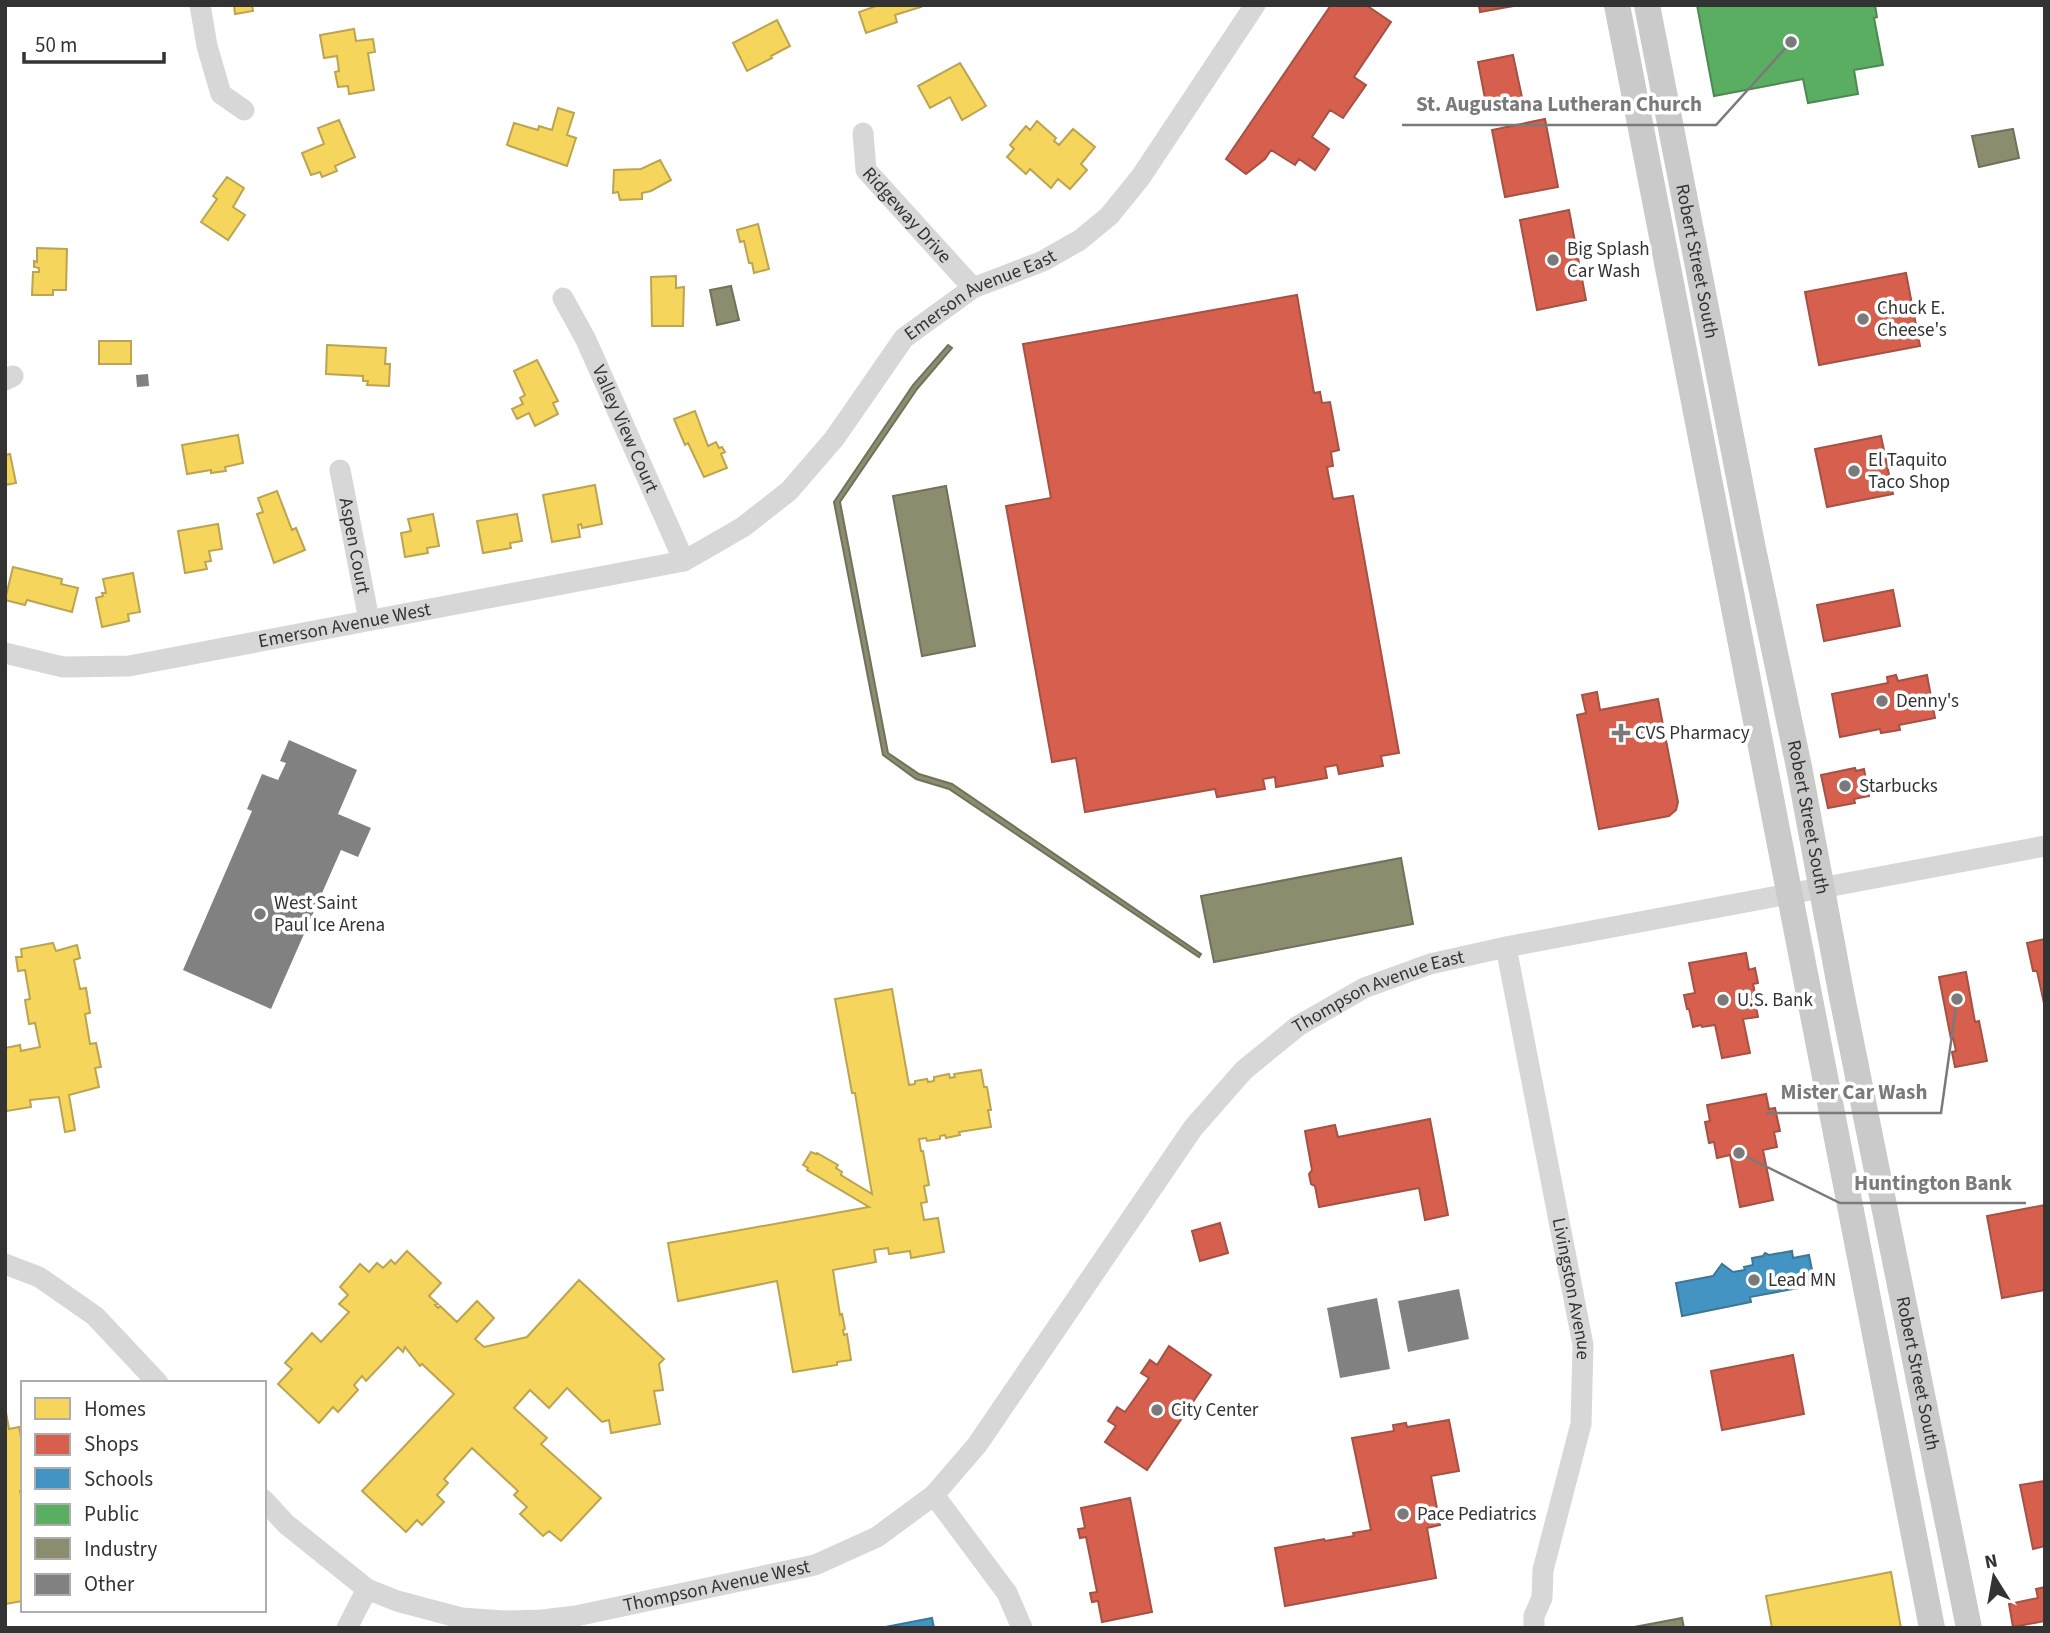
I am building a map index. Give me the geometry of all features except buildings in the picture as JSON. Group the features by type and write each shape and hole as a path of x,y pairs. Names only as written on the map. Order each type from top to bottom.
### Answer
{"main road":[{"name":"Robert Street South","path":"1617,5 1932,1628"},
{"name":"Robert Street South","path":"1647,5 1969,1628"},
{"path":"1687,371 1702,373 1722,393"}],"street":[{"path":"200,5 207,46 221,94 244,110"},
{"name":"Emerson Avenue East","path":"684,561 743,527 789,491 834,439 904,338 973,288 1042,261 1080,240 1109,216 1140,178 1255,5"},
{"name":"Ridgeway Drive","path":"863,133 866,170 973,288"},
{"name":"Valley View Court","path":"563,298 586,340 684,561"},
{"name":"Aspen Court","path":"340,470 369,620"},
{"name":"Emerson Avenue West","path":"5,653 63,667 129,666 684,561"},
{"name":"Thompson Avenue East","path":"934,1495 977,1445 1193,1128 1244,1070 1298,1026 1364,988 1430,964 1506,947 2045,846"},
{"name":"Livingston Avenue","path":"1506,947 1583,1345 1581,1424 1544,1570 1542,1598 1534,1616 1534,1628"},
{"path":"5,1264 39,1277 95,1316 156,1381"},
{"path":"934,1495 1007,1593 1021,1628"},
{"name":"Thompson Avenue West","path":"266,1502 286,1524 367,1589 397,1601 461,1618 504,1621 576,1616 815,1565 877,1537 934,1495"},
{"path":"347,1628 367,1589"}],"place":[{"name":"St. Augustana Lutheran Church","path":"1791,42"},
{"name":"Big Splash Car Wash","path":"1553,260"},
{"name":"Chuck E. Cheese's","path":"1863,319"},
{"name":"El Taquito Taco Shop","path":"1854,471"},
{"name":"Denny's","path":"1882,701"},
{"name":"CVS Pharmacy","path":"1621,733"},
{"name":"Starbucks","path":"1845,786"},
{"name":"West Saint Paul Ice Arena","path":"260,914"},
{"name":"Mister Car Wash","path":"1957,999"},
{"name":"U.S. Bank","path":"1723,1000"},
{"name":"Huntington Bank","path":"1739,1153"},
{"name":"Lead MN","path":"1754,1280"},
{"name":"City Center","path":"1157,1410"},
{"name":"Pace Pediatrics","path":"1403,1514"}]}
